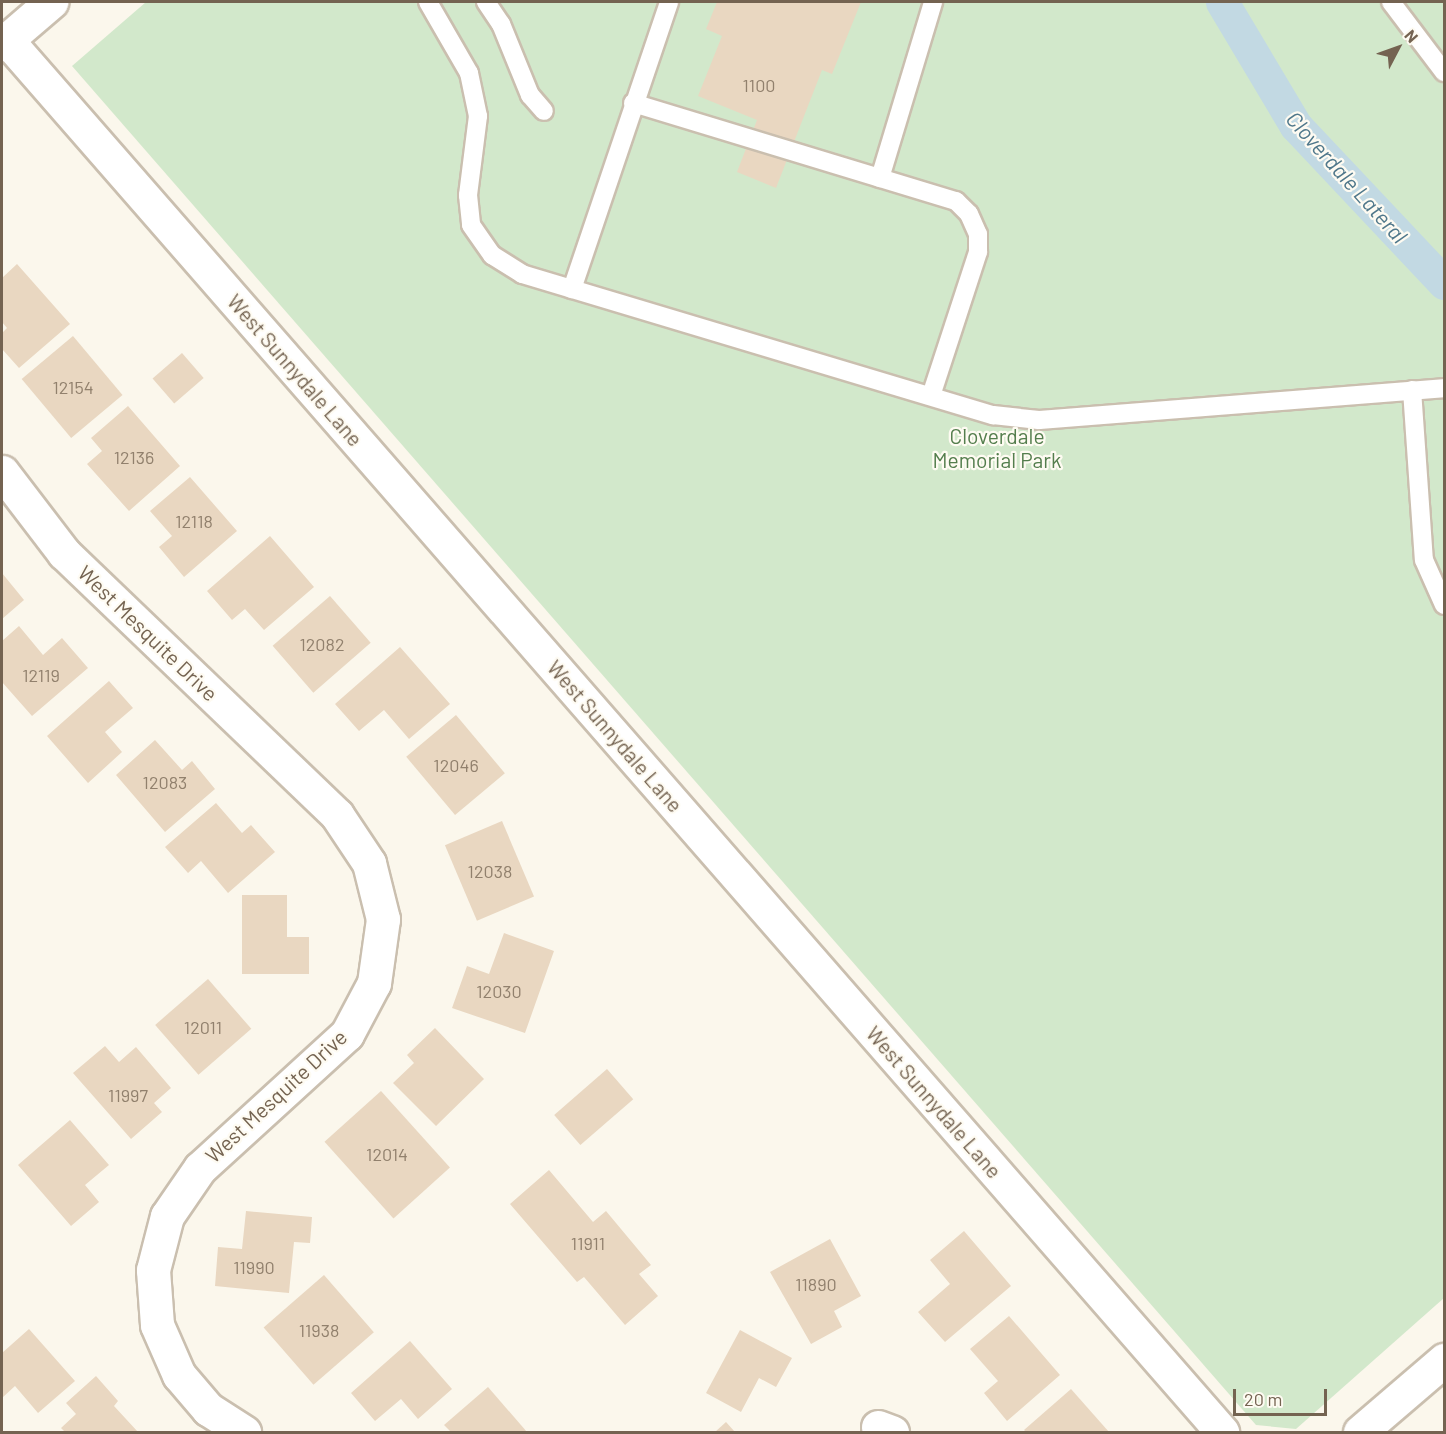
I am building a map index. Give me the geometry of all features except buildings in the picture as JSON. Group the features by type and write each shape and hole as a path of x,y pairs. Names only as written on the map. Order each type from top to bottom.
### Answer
{"street":[{"path":"4,42 51,2"},
{"name":"West Sunnydale Lane","path":"4,42 1222,1432"},
{"name":"West Mesquite Drive","path":"2,472 64,553 337,815 369,863 372,874 383,919 374,983 347,1034 200,1168 167,1216 153,1270 157,1325 179,1375 208,1409 244,1432"},
{"path":"1360,1432 1444,1360"}],"lane":[{"path":"428,2 469,73 478,116 468,195 471,225 492,255 522,274 993,415 1039,420 1444,388"},
{"path":"486,2 501,24 530,94 544,111"},
{"path":"572,289 669,2"},
{"path":"880,178 933,2"},
{"path":"1390,2 1444,72"},
{"path":"633,103 956,201 969,214 978,234 978,252 931,396"},
{"path":"1412,390 1424,560 1444,605"}],"green space":[{"name":"Cloverdale Memorial Park","path":"146,2 1444,2 1444,1298 1296,1429 1256,1425 72,66"}],"waterway":[{"name":"Cloverdale Lateral","path":"1222,2 1296,126 1444,283"}]}
